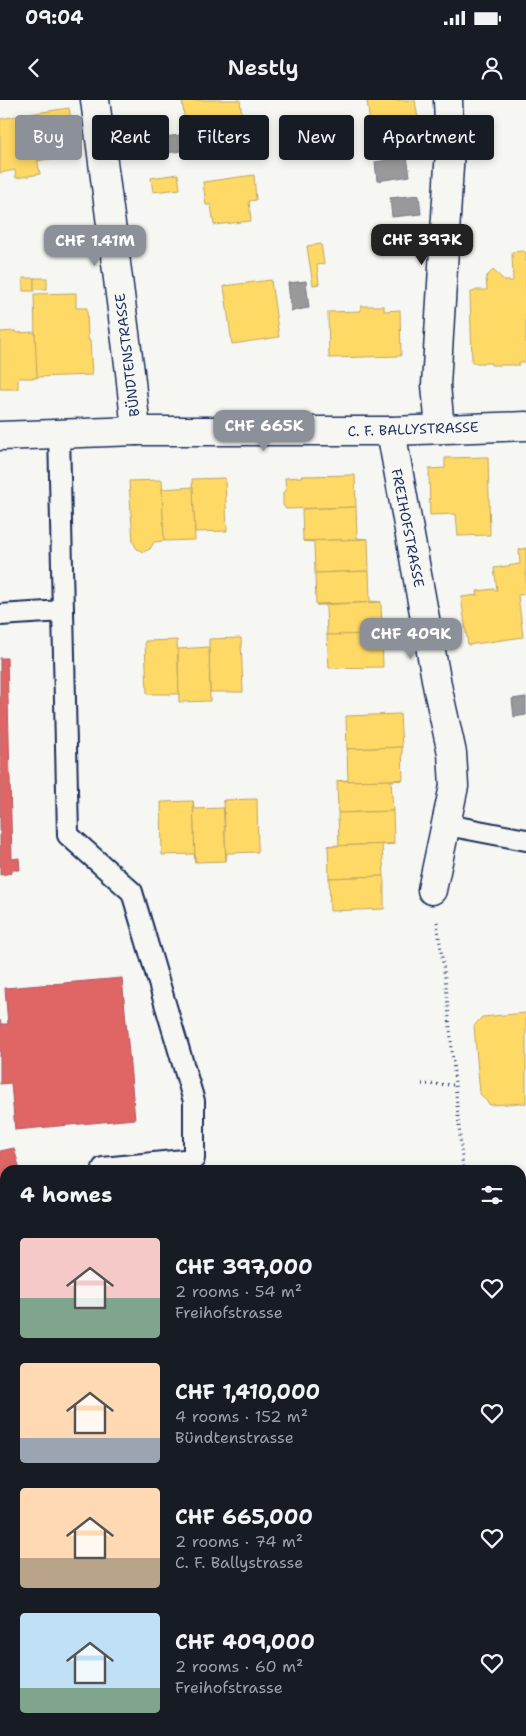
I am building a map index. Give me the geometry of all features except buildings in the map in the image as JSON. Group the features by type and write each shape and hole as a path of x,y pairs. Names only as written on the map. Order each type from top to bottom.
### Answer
{"street":[{"name":"BÜNDTENSTRASSE","path":"95,100 136,431"},
{"path":"440,429 436,385 450,148 448,100"},
{"name":"C. F. BALLYSTRASSE","path":"0,436 136,431 391,431 526,426"},
{"name":"FREIHOFSTRASSE","path":"391,431 438,690 452,753 454,786 432,890"}],"lane":[{"path":"59,433 68,835 132,892 194,1101 194,1159 133,1165"},
{"path":"0,615 63,611"},
{"path":"446,825 526,840"}],"path":[{"path":"432,890 446,985 457,1085 463,1165"},
{"path":"422,1084 457,1085"}]}
